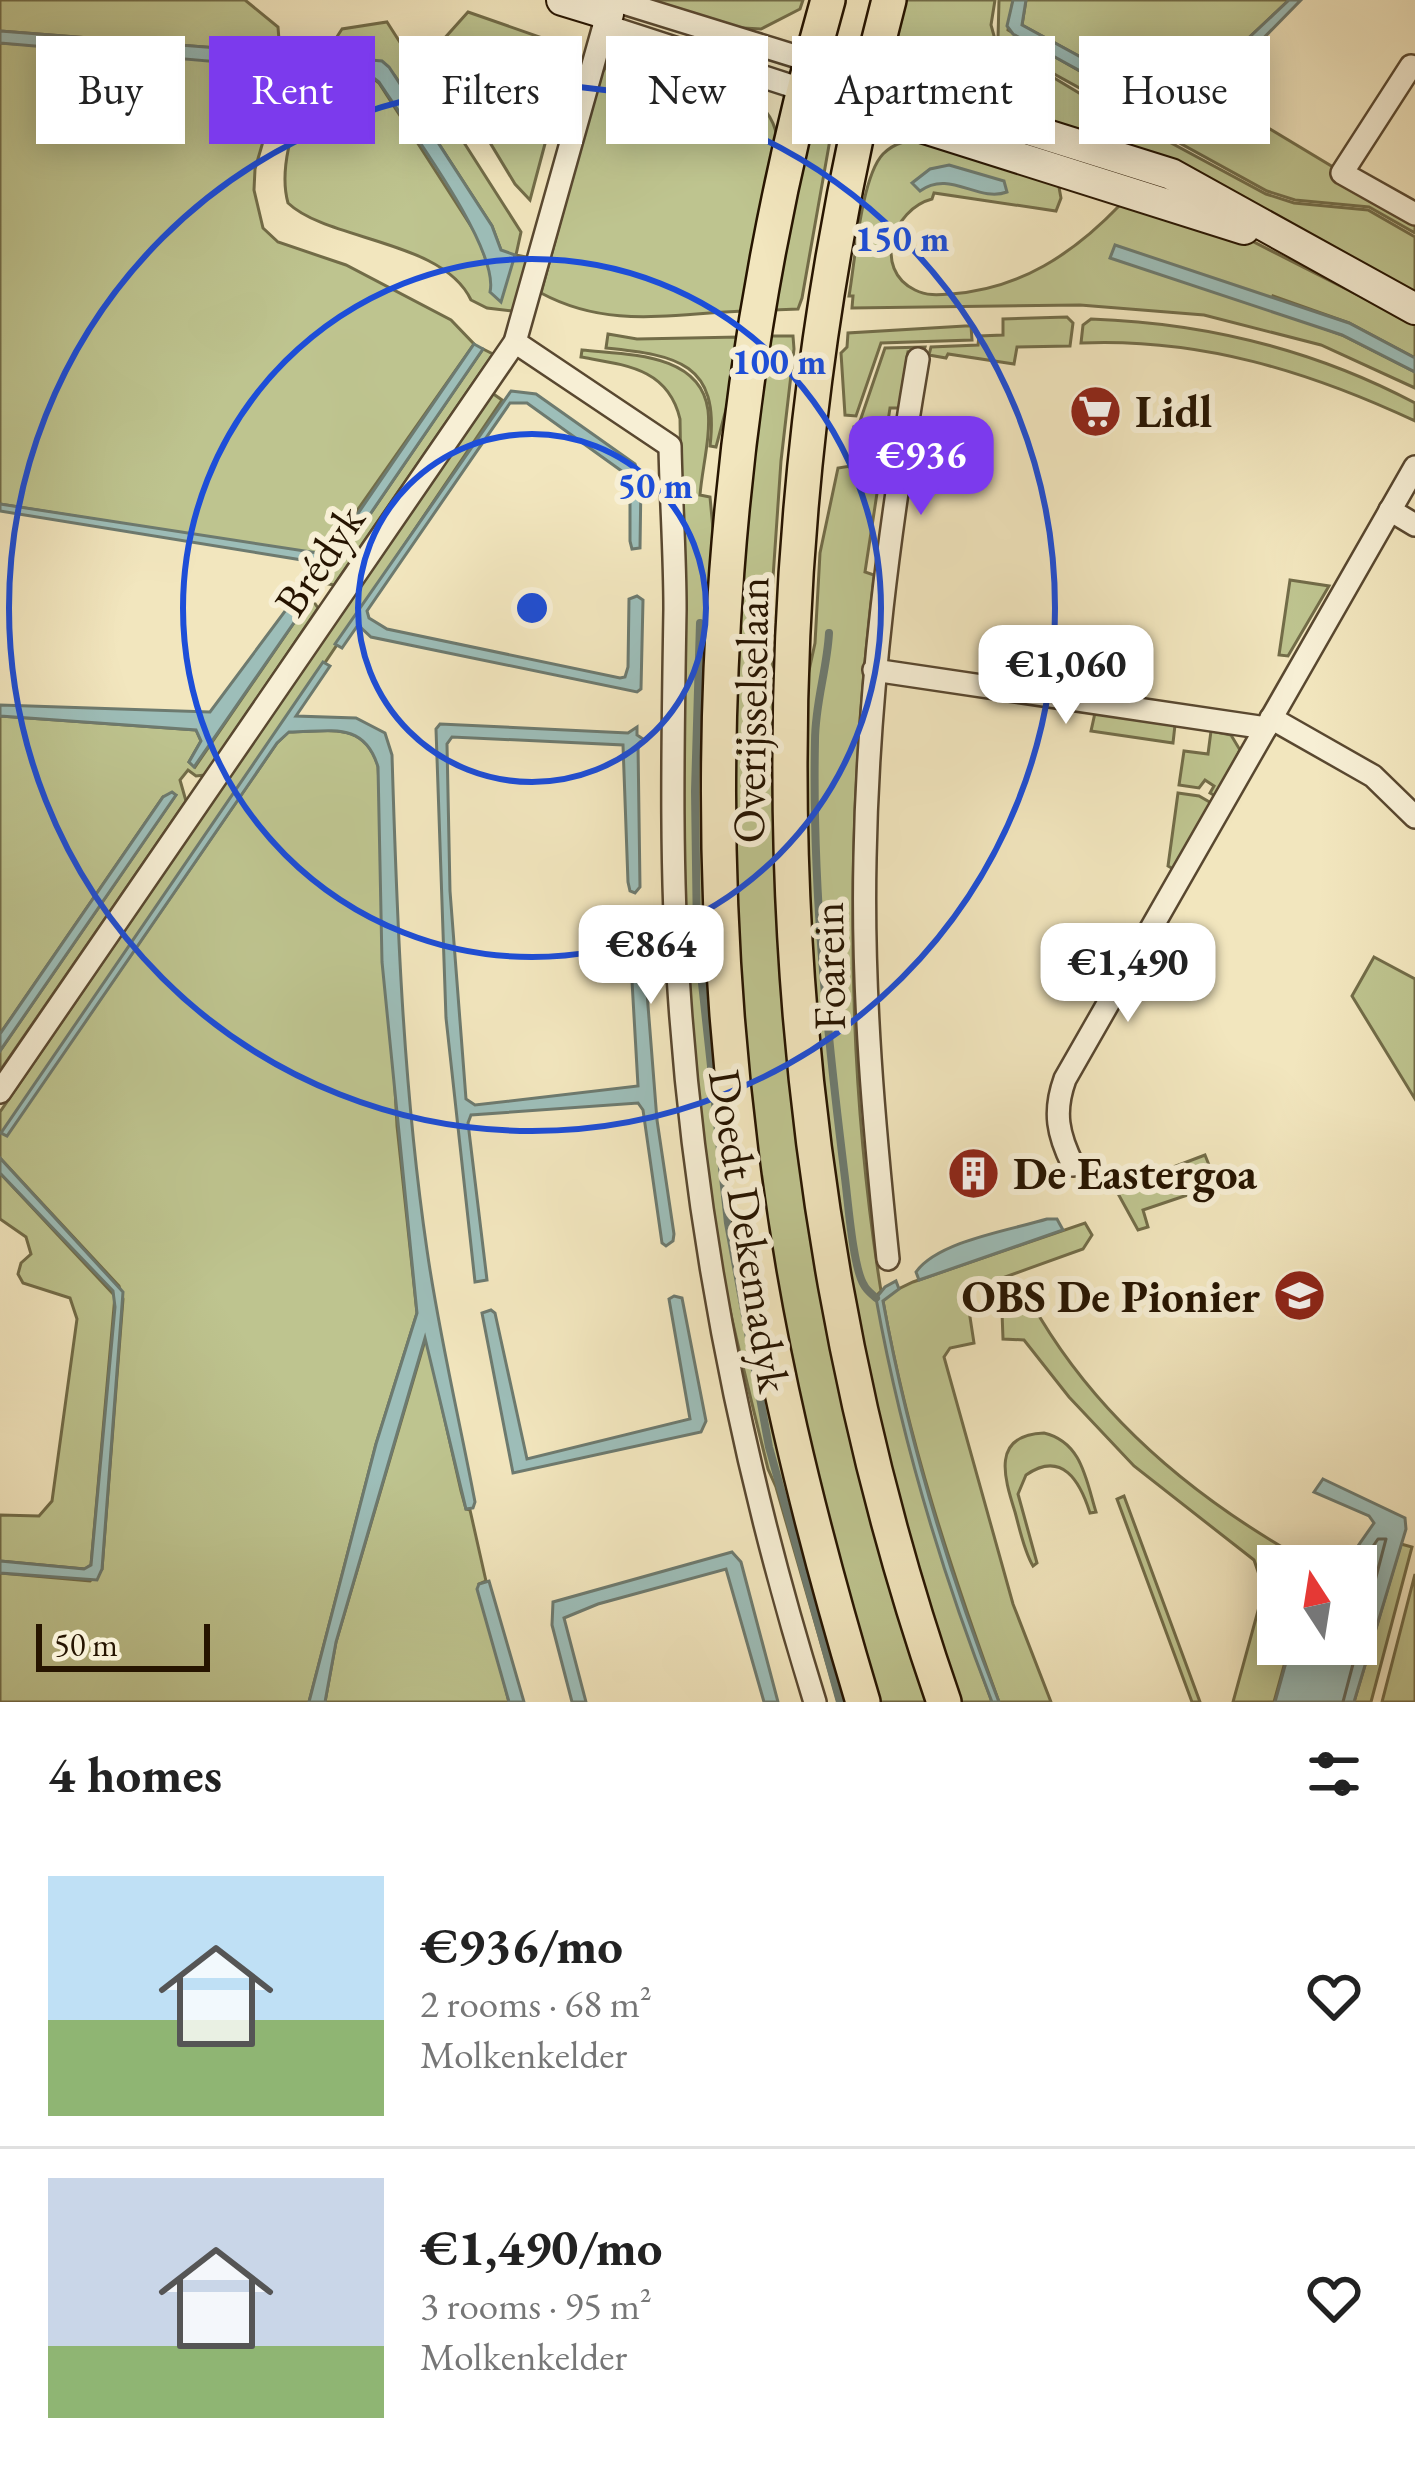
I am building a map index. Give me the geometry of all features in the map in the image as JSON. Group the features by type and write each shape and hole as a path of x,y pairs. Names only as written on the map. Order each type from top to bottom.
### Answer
{"main road":[{"name":"Overijsselselaan","path":"818,36 828,0"},
{"name":"Overijsselselaan","path":"880,36 889,0"},
{"name":"Overijsselselaan","path":"794,144 762,299 730,537 719,869 741,1154 767,1320 803,1493 863,1702"},
{"name":"Overijsselselaan","path":"855,144 826,297 804,460 790,692 793,881 807,1076 838,1286 903,1570 944,1702"}],"street":[{"path":"562,0 609,10 792,70"},
{"name":"Brédyk","path":"0,1092 515,342 609,10"},
{"path":"1414,65 1342,173 1415,214"},
{"path":"1055,143 1172,174 1415,309"},
{"name":"Doedt Dekemadyk","path":"515,342 670,446 674,919 690,1122 716,1303 739,1418 759,1510 815,1702"},
{"name":"Foarein","path":"888,1259 872,1096 865,927 874,670 895,493 918,359"},
{"path":"1073,1165 1057,1124 1065,1079 1415,467"},
{"path":"1390,510 1415,525"},
{"path":"874,670 1269,723 1373,776 1415,817"}],"green space":[{"path":"0,0 245,0 278,27 279,36 209,36 209,47 185,45 185,36 0,31"},
{"path":"636,0 803,0 800,9 761,29 725,27"},
{"path":"900,0 995,0 994,36 898,36"},
{"path":"999,0 1013,0 1008,30 1018,36 998,36"},
{"path":"1026,0 1289,0 1251,36 1079,36 1079,56 1055,43 1055,36 1042,36 1022,25"},
{"path":"468,12 537,36 447,36"},
{"path":"387,22 399,41 399,82 375,62 375,36 338,36 342,29"},
{"path":"0,43 36,45 36,144 185,144 185,49 209,50 209,144 262,144 254,190 263,228 278,242 346,265 451,320 474,344 328,552 315,555 0,504"},
{"path":"1055,57 1079,71 1079,88 1055,74"},
{"path":"606,67 606,144 768,144 768,114 779,148 743,311 615,315 541,293"},
{"path":"1055,79 1079,93 1079,144 1173,144 1266,194 1294,203 1368,210 1415,237 1415,297 1055,137"},
{"path":"375,80 399,114 399,144 418,144 478,237 493,280 501,250 492,226 439,144 465,144 521,232 516,255 531,258 513,311 487,308 471,300 457,280 411,253 306,216 288,203 289,144 375,144"},
{"path":"1270,129 1333,167 1331,174 1415,222 1415,233 1369,207 1295,200 1267,191 1182,144 1270,144"},
{"path":"491,144 545,144 530,200"},
{"path":"808,144 829,144 802,298 798,309 774,310 786,233"},
{"path":"946,144 1058,182 1061,198 1056,211 934,193 907,214 893,240 894,268 915,290 928,294 976,291 1022,277 1064,253 1120,205 1244,237 1415,324 1415,358 1349,323 1273,296 1269,308 1342,335 1415,372 1415,388 1321,345 1204,315 1080,305 852,308 853,296 849,296 869,181 875,165 893,146"},
{"path":"1067,317 1073,323 1070,346 1017,347 1014,364 929,355 931,347 978,345 979,336 1003,335 1003,319"},
{"path":"1091,319 1217,333 1298,354 1415,403 1415,421 1334,387 1253,361 1168,346 1081,343 1083,325"},
{"path":"971,326 972,340 881,343 856,416 845,415 841,353 847,347 848,333"},
{"path":"608,334 637,339 739,337 740,357 716,447 710,446 708,397 700,380 673,360 606,348"},
{"path":"770,336 793,336 794,349 769,636 778,704 785,968 929,1702 875,1702 840,1584 765,1234 736,965 732,761 742,538"},
{"path":"925,347 923,354 908,352 899,408 890,408 865,572 874,575 854,843 855,1023 860,1112 887,1347 924,1501 992,1702 958,1702 915,1566 862,1350 828,1150 808,952 802,703 815,643 820,553 838,468 851,466 854,427 858,427 885,348"},
{"path":"483,349 493,354 334,585 323,583"},
{"path":"582,350 639,356 676,367 702,391 708,410 700,495 710,497 716,561 713,966 852,1702 838,1702 768,1469 705,1184 685,995 681,899 680,419 666,389 655,379 628,367 581,357"},
{"path":"492,393 502,400 6,1136 277,743 288,732 317,731 343,732 364,741 378,766 397,1126 417,1313 376,1444 309,1702 0,1702 0,1573 90,1581 102,1569 123,1299 119,1286 0,1158 0,1112"},
{"path":"1290,580 1329,586 1288,656 1279,655"},
{"path":"311,598 318,608 205,775 188,770 180,780 186,801 0,1071 0,1051 175,796 163,797 0,1034 0,716 196,730 201,741 189,762 195,767"},
{"path":"1095,713 1175,725 1173,743 1091,731"},
{"path":"1211,731 1231,735 1240,750 1217,797 1210,793 1214,786 1205,780 1199,788 1179,785 1184,751 1208,754"},
{"path":"1178,793 1213,804 1175,870 1168,866"},
{"path":"1374,957 1415,979 1415,1099 1352,996"},
{"path":"1205,1155 1217,1185 1143,1210 1148,1227 1138,1230 1105,1170 1118,1188"},
{"path":"0,1173 115,1296 91,1565 85,1569 0,1561 0,1515 39,1516 52,1501 77,1319 70,1298 23,1283 18,1274 31,1254 26,1237 0,1219"},
{"path":"1085,1223 1092,1235 1083,1249 966,1291 974,1343 950,1348 944,1357 1013,1604 1051,1702 999,1702 932,1504 883,1301 913,1282"},
{"path":"1031,1302 1083,1380 1146,1447 1217,1505 1279,1545 1257,1545 1257,1569 1254,1560 1134,1466 1024,1340 1003,1339 1002,1312"},
{"path":"426,1337 461,1491 470,1510 486,1581 479,1584 509,1702 325,1702 336,1642"},
{"path":"1044,1433 1075,1454 1096,1512 1090,1513 1075,1480 1059,1468 1039,1468 1026,1475 1018,1494 1037,1563 1033,1566 1011,1499 1005,1460 1016,1441"},
{"path":"1124,1496 1200,1702 1192,1702 1117,1499"},
{"path":"1401,1544 1412,1547 1371,1702 1354,1702 1365,1665 1377,1665 1377,1625"},
{"path":"1415,1574 1415,1702 1382,1702"},
{"path":"1257,1615 1257,1665 1284,1665 1274,1702 1233,1702"}],"water":[{"path":"1013,0 1026,0 1022,25 1042,36 1017,36 1007,26"},
{"path":"1289,0 1301,0 1266,36 1251,36"},
{"path":"0,31 64,36 36,36 36,46 0,43"},
{"path":"1055,43 1079,56 1079,70 1055,57"},
{"path":"185,45 209,47 209,61 185,59"},
{"path":"375,60 389,67 399,82 399,112 379,82"},
{"path":"420,144 439,144 492,226 501,250 515,255 501,302 490,292 481,247"},
{"path":"949,165 1004,181 1007,192 985,193 942,183 920,191 912,183 930,169"},
{"path":"1115,245 1349,323 1415,358 1415,372 1342,335 1110,258"},
{"path":"474,344 483,349 323,583 314,577 319,569 314,562 0,511 0,504 324,554 335,547"},
{"path":"511,391 536,394 635,464 641,480 640,548 632,549 630,541 630,477 527,403 510,403 367,611 369,618 387,629 620,678 628,667 629,599 637,596 643,600 641,689 637,692 371,637 358,625 342,648 335,644"},
{"path":"300,591 311,598 194,767 189,762 201,741 196,730 0,716 0,705 210,712"},
{"path":"323,662 330,666 296,716 356,718 385,733 392,755 412,1127 437,1313 475,1502 466,1509 425,1338 336,1642 325,1702 309,1702 376,1444 417,1313 382,962 378,767 364,742 343,732 318,731 289,732 277,743 7,1136 1,1133"},
{"path":"440,724 628,733 637,727 643,739 638,744 640,887 635,893 628,882 623,745 452,737 447,744 450,891 466,1099 475,1105 638,1086 630,946 637,939 643,942 657,1120 674,1234 666,1246 638,1103 471,1115 468,1123 487,1280 475,1282 446,1018 436,729"},
{"path":"176,795 0,1051 0,1034 163,797"},
{"path":"0,1158 123,1292 102,1569 97,1580 0,1573 0,1561 84,1569 91,1565 115,1307 113,1291 0,1173"},
{"path":"1057,1219 1063,1230 919,1280 916,1272 941,1252"},
{"path":"896,1281 899,1289 883,1301 904,1404 946,1554 999,1702 992,1702 956,1603 897,1401 876,1298"},
{"path":"682,1298 706,1421 701,1432 513,1473 482,1313 495,1313 527,1459 690,1419 669,1299"},
{"path":"1323,1479 1405,1518 1406,1529 1377,1625 1377,1545 1359,1545 1374,1523 1369,1516 1314,1492"},
{"path":"732,1552 741,1562 778,1702 764,1702 726,1569 564,1618 586,1702 572,1702 552,1625 553,1602"},
{"path":"489,1581 524,1702 509,1702 477,1589"},
{"path":"1285,1665 1365,1665 1354,1702 1275,1702"}],"waterway":[{"path":"700,623 697,937 728,1223 769,1447 840,1702"},
{"path":"829,633 815,741 822,960 854,1250 864,1285 876,1298"}],"place":[{"name":"Lidl","path":"1096,411"},
{"name":"De Eastergoa","path":"974,1173"},
{"name":"OBS De Pionier","path":"1299,1296"}]}
